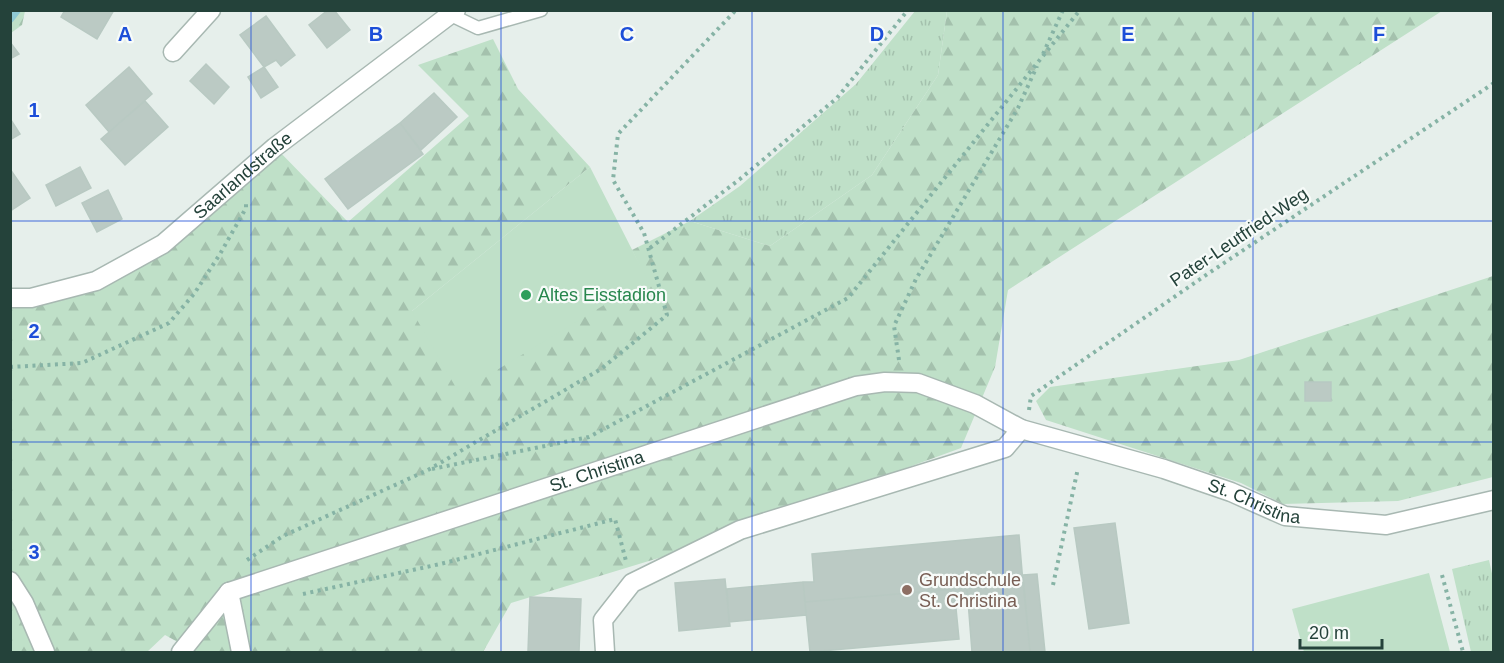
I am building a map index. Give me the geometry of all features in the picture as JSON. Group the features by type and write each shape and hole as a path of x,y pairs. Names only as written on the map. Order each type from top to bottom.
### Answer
{"street":[{"path":"173,52 211,10"},
{"name":"Saarlandstraße","path":"10,297 31,298 96,281 163,244 239,177 453,13"},
{"name":"St. Christina","path":"228,592 856,386 901,382 918,383 975,404 1020,429 1209,484 1285,516 1386,525 1494,501"},
{"path":"605,652 603,620 632,582 740,530 1005,448 1020,429"},
{"path":"10,580 24,603 45,652"},
{"path":"181,652 228,592"},
{"path":"228,592 241,652"}],"lane":[{"path":"453,13 478,28 541,10"}],"path":[{"path":"228,592 244,563 283,536 428,470 601,369 667,315 644,233 613,180 618,135 736,10"},
{"path":"650,248 740,179 837,98 908,10"},
{"path":"901,382 894,327 916,279 1018,108 1063,10"},
{"path":"428,470 589,437 848,298 1080,10"},
{"name":"Pater-Leutfried-Weg","path":"1020,429 1029,413 1031,396 1209,273 1494,83"},
{"path":"10,367 82,363 169,323 194,294 246,208 245,186 239,177"},
{"path":"1053,585 1083,446"},
{"path":"294,596 441,564 615,519 632,582"},
{"path":"1442,574 1463,652"}],"green space":[{"path":"11,10 25,11 22,25 11,33"},
{"path":"915,11 947,11 938,75 872,175 770,246 690,221 740,186 856,84"},
{"path":"947,11 1442,11 1008,290 995,367 961,448 662,557 511,603 483,652 196,652 165,635 147,652 11,652 11,298 96,281 239,177 275,147 348,222 469,116 418,65 493,39 518,89 590,167 412,311 646,279 632,250 690,221 770,246 872,175 938,75"},
{"name":"Altes Eisstadion","path":"590,167 647,279 459,393 412,311"},
{"path":"1493,276 1493,477 1398,501 1283,504 1241,483 1046,420 1036,401 1050,387 1239,360"},
{"path":"1489,560 1493,578 1493,652 1471,652 1452,569"},
{"path":"1429,573 1450,652 1304,652 1292,609"}],"building":[{"path":"65,10 114,10 97,39 61,17"},
{"path":"328,10 334,10 350,30 327,48 309,25"},
{"path":"266,16 295,55 281,66 276,60 264,67 240,35"},
{"path":"10,42 19,54 10,59"},
{"path":"206,64 229,87 214,104 190,81"},
{"path":"129,67 152,94 109,132 86,105"},
{"path":"264,67 278,87 261,98 248,77"},
{"path":"434,93 457,117 421,150 400,123"},
{"path":"145,101 168,127 125,165 101,139"},
{"path":"10,121 20,134 10,140"},
{"path":"400,123 423,154 348,209 325,179"},
{"path":"80,167 91,188 56,206 46,185"},
{"path":"10,169 30,198 10,211"},
{"path":"108,190 122,219 97,232 82,203"},
{"path":"1305,382 1331,382 1331,401 1305,401"},
{"path":"1115,523 1129,623 1089,629 1074,528"},
{"path":"1019,535 1023,583 805,602 803,582 814,582 812,554"},
{"path":"1037,574 1045,652 1030,652 1023,575"},
{"path":"725,579 730,626 679,631 675,583"},
{"path":"803,582 806,615 729,622 727,589"},
{"path":"1023,583 1030,652 972,652 967,588"},
{"path":"967,588 967,597 955,598 959,639 810,652 805,602"},
{"path":"530,597 581,599 579,652 528,651"}],"waterway":[{"path":"10,19 17,10"}],"place":[{"name":"Altes Eisstadion","path":"526,295"},
{"name":"Grundschule St. Christina","path":"907,590"}]}
